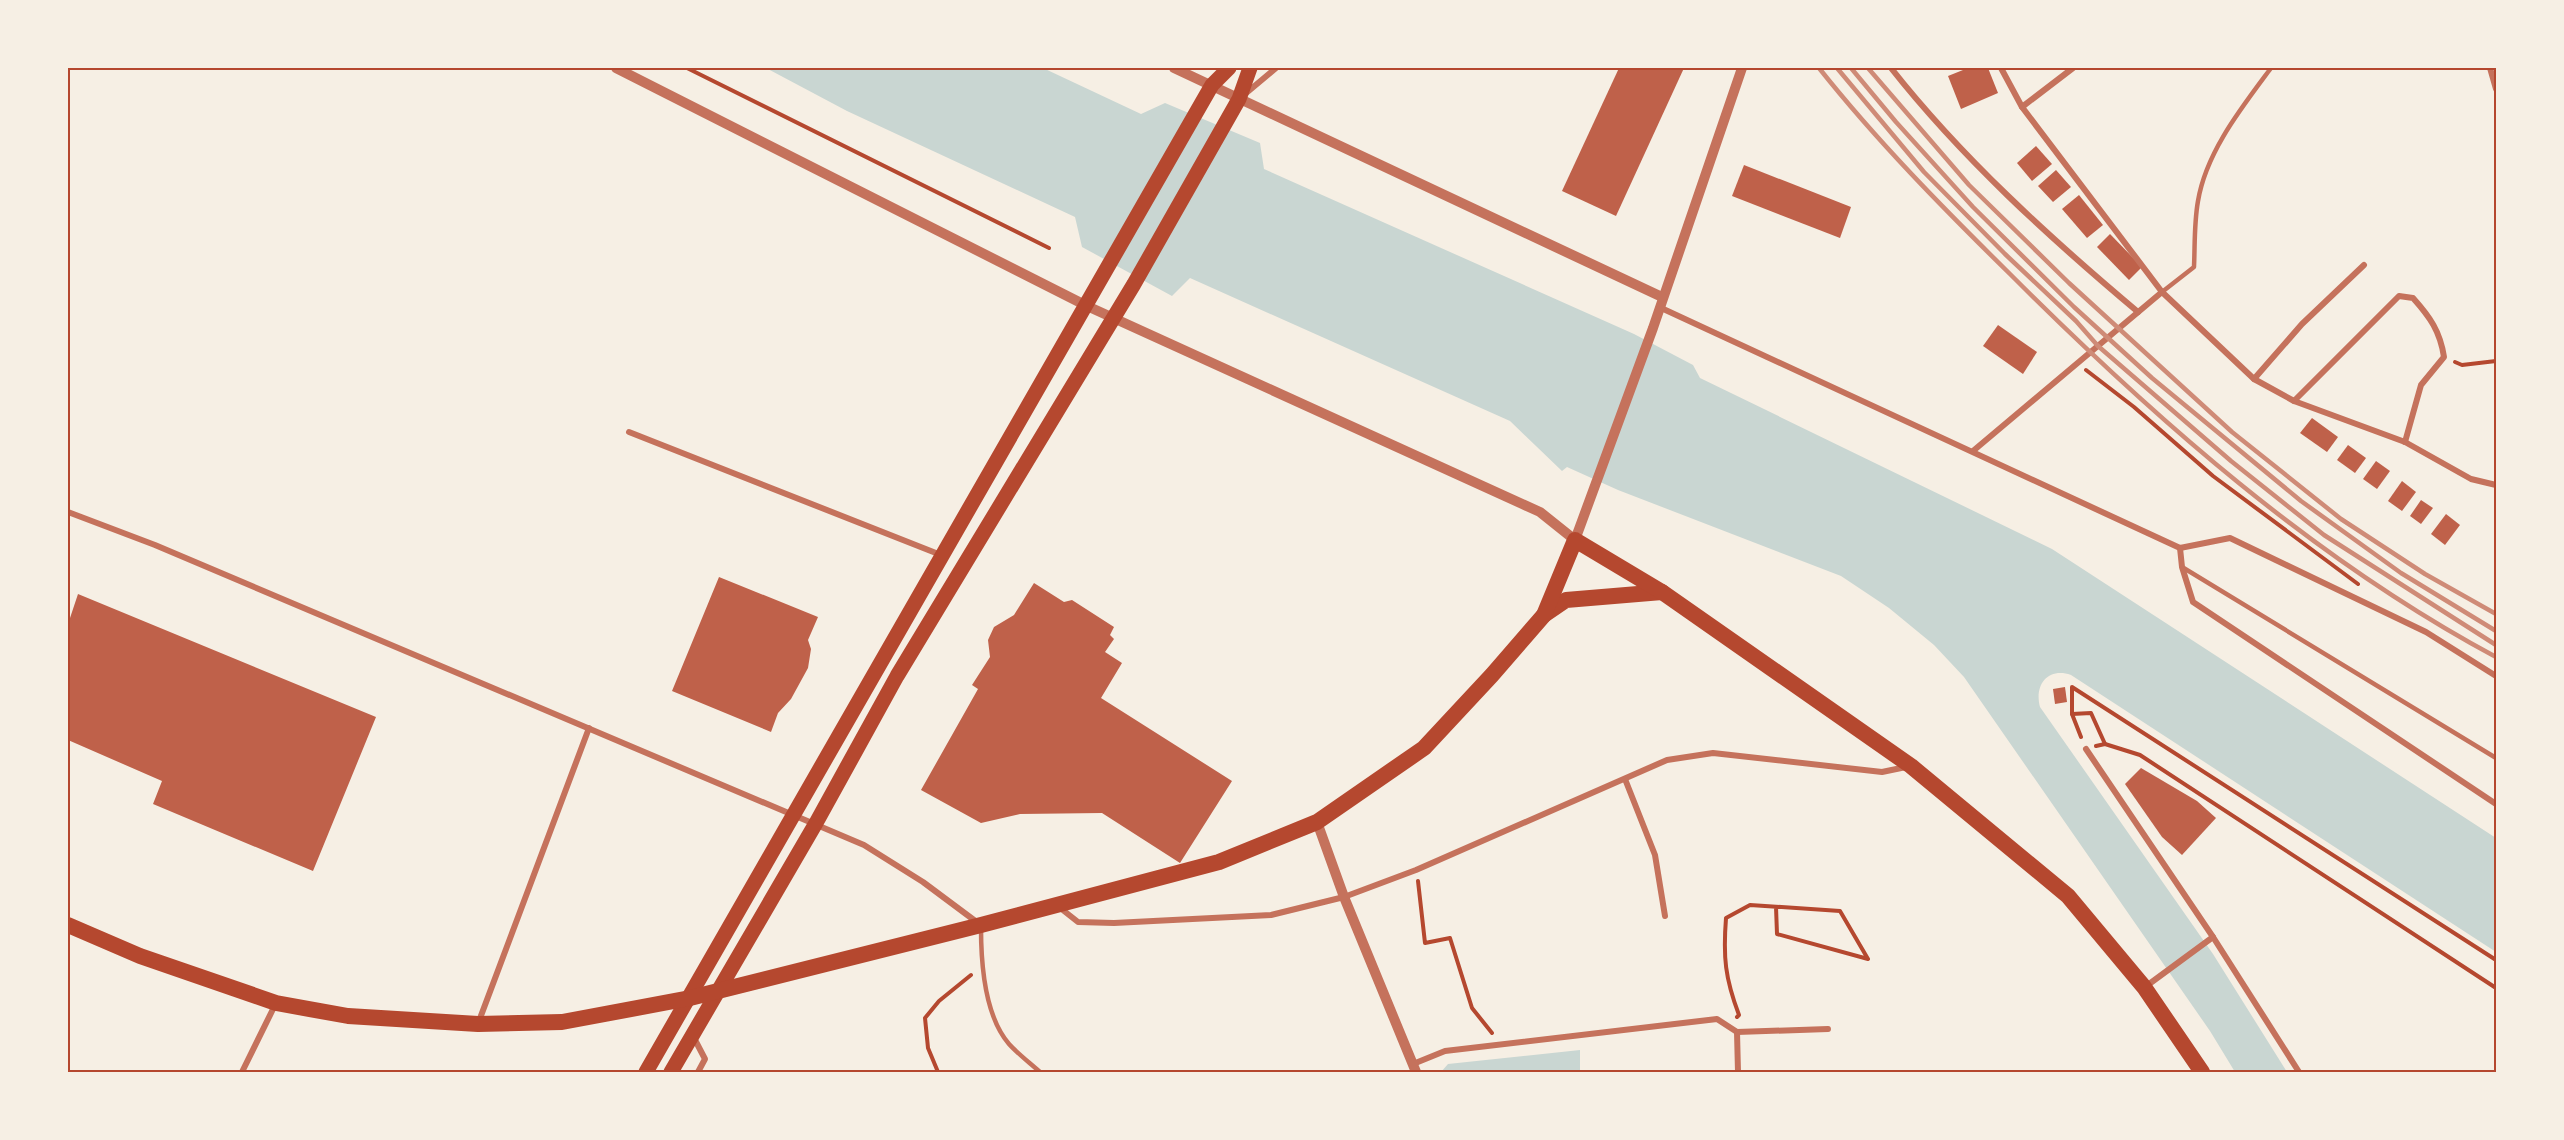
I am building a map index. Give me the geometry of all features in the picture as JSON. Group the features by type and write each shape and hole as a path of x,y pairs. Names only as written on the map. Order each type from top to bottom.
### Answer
{"highway":[{"path":"1544,615 1575,540 1662,592 1911,766 2068,896 2144,987 2202,1072"},
{"path":"68,925 140,956 276,1003 348,1017 478,1024 562,1022 690,998 1219,862 1317,822 1424,748 1544,615 1566,600 1662,592"}],"main road":[{"path":"646,1072 690,998 791,816 944,556 1212,85 1229,68"},
{"path":"671,1072 816,823 954,578 1134,284 1239,99 1250,68"}],"street":[{"path":"616,68 1087,306 1540,512 1575,540 1653,328 1742,68"},
{"path":"1174,68 1660,302 2180,548 2230,538 2426,632 2496,676"},
{"path":"1212,85 1217,68"},
{"path":"1239,99 1276,68"},
{"path":"1892,68 1920,105 1972,159 2085,267 2138,312"},
{"path":"2001,68 2022,108 2162,292 2254,379 2294,402 2405,442 2471,479 2496,485"},
{"path":"2022,108 2073,68"},
{"path":"2490,68 2496,89"},
{"path":"2254,379 2302,324 2364,265"},
{"path":"1973,451 2162,292"},
{"path":"2294,402 2399,296 2413,297 2433,321 2441,338 2444,357 2421,385 2405,442"},
{"path":"629,432 944,556"},
{"path":"68,512 166,550 589,728 791,816 816,823 864,844 923,882 981,925"},
{"path":"2180,548 2182,567 2193,602 2496,804"},
{"path":"478,1024 589,728"},
{"path":"2086,749 2213,937 2299,1072"},
{"path":"1056,905 1078,922 1114,923 1271,915 1344,897 1416,870 1667,760 1713,753 1882,772 1911,766"},
{"path":"1625,779 1656,855 1665,916"},
{"path":"1317,822 1344,897 1414,1068 1445,1051 1717,1019 1737,1032 1828,1029"},
{"path":"2144,987 2213,937"},
{"path":"242,1072 276,1003"},
{"path":"1737,1032 1738,1072"},
{"path":"693,1036 705,1059 698,1072"}],"lane":[{"path":"2162,292 2194,267 2198,200 2214,154 2243,105 2271,68"},
{"path":"2182,567 2496,758"},
{"path":"981,925 981,968 995,1017 1008,1042 1040,1072"}],"path":[{"path":"687,68 1049,248"},
{"path":"2444,357 2462,365 2496,361"},
{"path":"2076,363 2134,407 2213,476 2278,527 2366,589"},
{"path":"2496,960 2072,687 2072,714 2086,749 2105,744 2140,755 2496,988"},
{"path":"2072,714 2091,713 2105,744"},
{"path":"1418,881 1425,944 1450,938 1473,1008 1499,1044"},
{"path":"1727,1026 1740,1015 1728,985 1723,960 1726,918 1750,904 1840,911 1868,959 1777,934 1776,907"},
{"path":"938,1072 928,1048 925,1018 939,1001 981,968"}],"shaded area":[{"path":"766,68 1043,68 1141,114 1165,103 1260,143 1264,169 1634,334 1693,365 1700,378 2052,549 2496,838 2496,952 2071,675 2063,673 2050,676 2041,685 2040,707 2213,954 2287,1072 2235,1072 2210,1031 1964,677 1934,645 1889,608 1841,576 1618,490 1567,467 1562,471 1510,421 1190,278 1172,296 1082,247 1075,217 847,111"},
{"path":"1580,1050 1580,1072 1441,1072 1448,1064"}],"building":[{"path":"1619,68 1684,68 1616,216 1562,191"},
{"path":"1968,68 1988,68 1998,93 1961,109 1948,76"},
{"path":"2036,146 2052,164 2032,181 2017,163"},
{"path":"1744,165 1851,207 1840,238 1732,196"},
{"path":"2056,170 2071,187 2053,202 2038,186"},
{"path":"2079,195 2103,225 2087,238 2062,209"},
{"path":"2110,234 2142,267 2129,280 2097,247"},
{"path":"1998,325 2037,352 2023,374 1983,346"},
{"path":"2312,418 2338,437 2327,452 2300,433"},
{"path":"2348,445 2366,458 2355,473 2337,460"},
{"path":"2376,461 2390,471 2377,489 2363,479"},
{"path":"2402,481 2416,492 2402,511 2388,501"},
{"path":"2421,500 2433,508 2421,524 2410,516"},
{"path":"2446,514 2460,525 2445,545 2431,534"},
{"path":"719,577 818,617 808,640 811,649 808,668 791,699 778,713 771,732 672,691"},
{"path":"1034,583 1064,602 1072,600 1114,627 1110,635 1114,639 1105,652 1122,663 1101,698 1232,781 1180,863 1102,813 1020,814 981,823 921,790 978,689 972,685 990,657 988,640 994,627 1014,615"},
{"path":"78,594 376,717 313,871 153,804 162,781 68,740 68,624"},
{"path":"2065,687 2067,702 2055,704 2053,689"},
{"path":"2141,768 2197,801 2216,818 2182,855 2162,837 2125,784"}],"railway":[{"path":"1819,68 1887,148 1960,224 2065,328 2180,433 2240,484 2364,577 2429,619 2496,657"},
{"path":"1837,68 1924,172 2005,254 2076,321 2098,346 2231,461 2324,535 2496,645"},
{"path":"1851,68 1896,122 1973,207 2074,307 2152,378 2301,501 2401,573 2496,631"},
{"path":"1868,68 1969,185 2069,283 2232,432 2341,519 2425,574 2496,614"}]}
